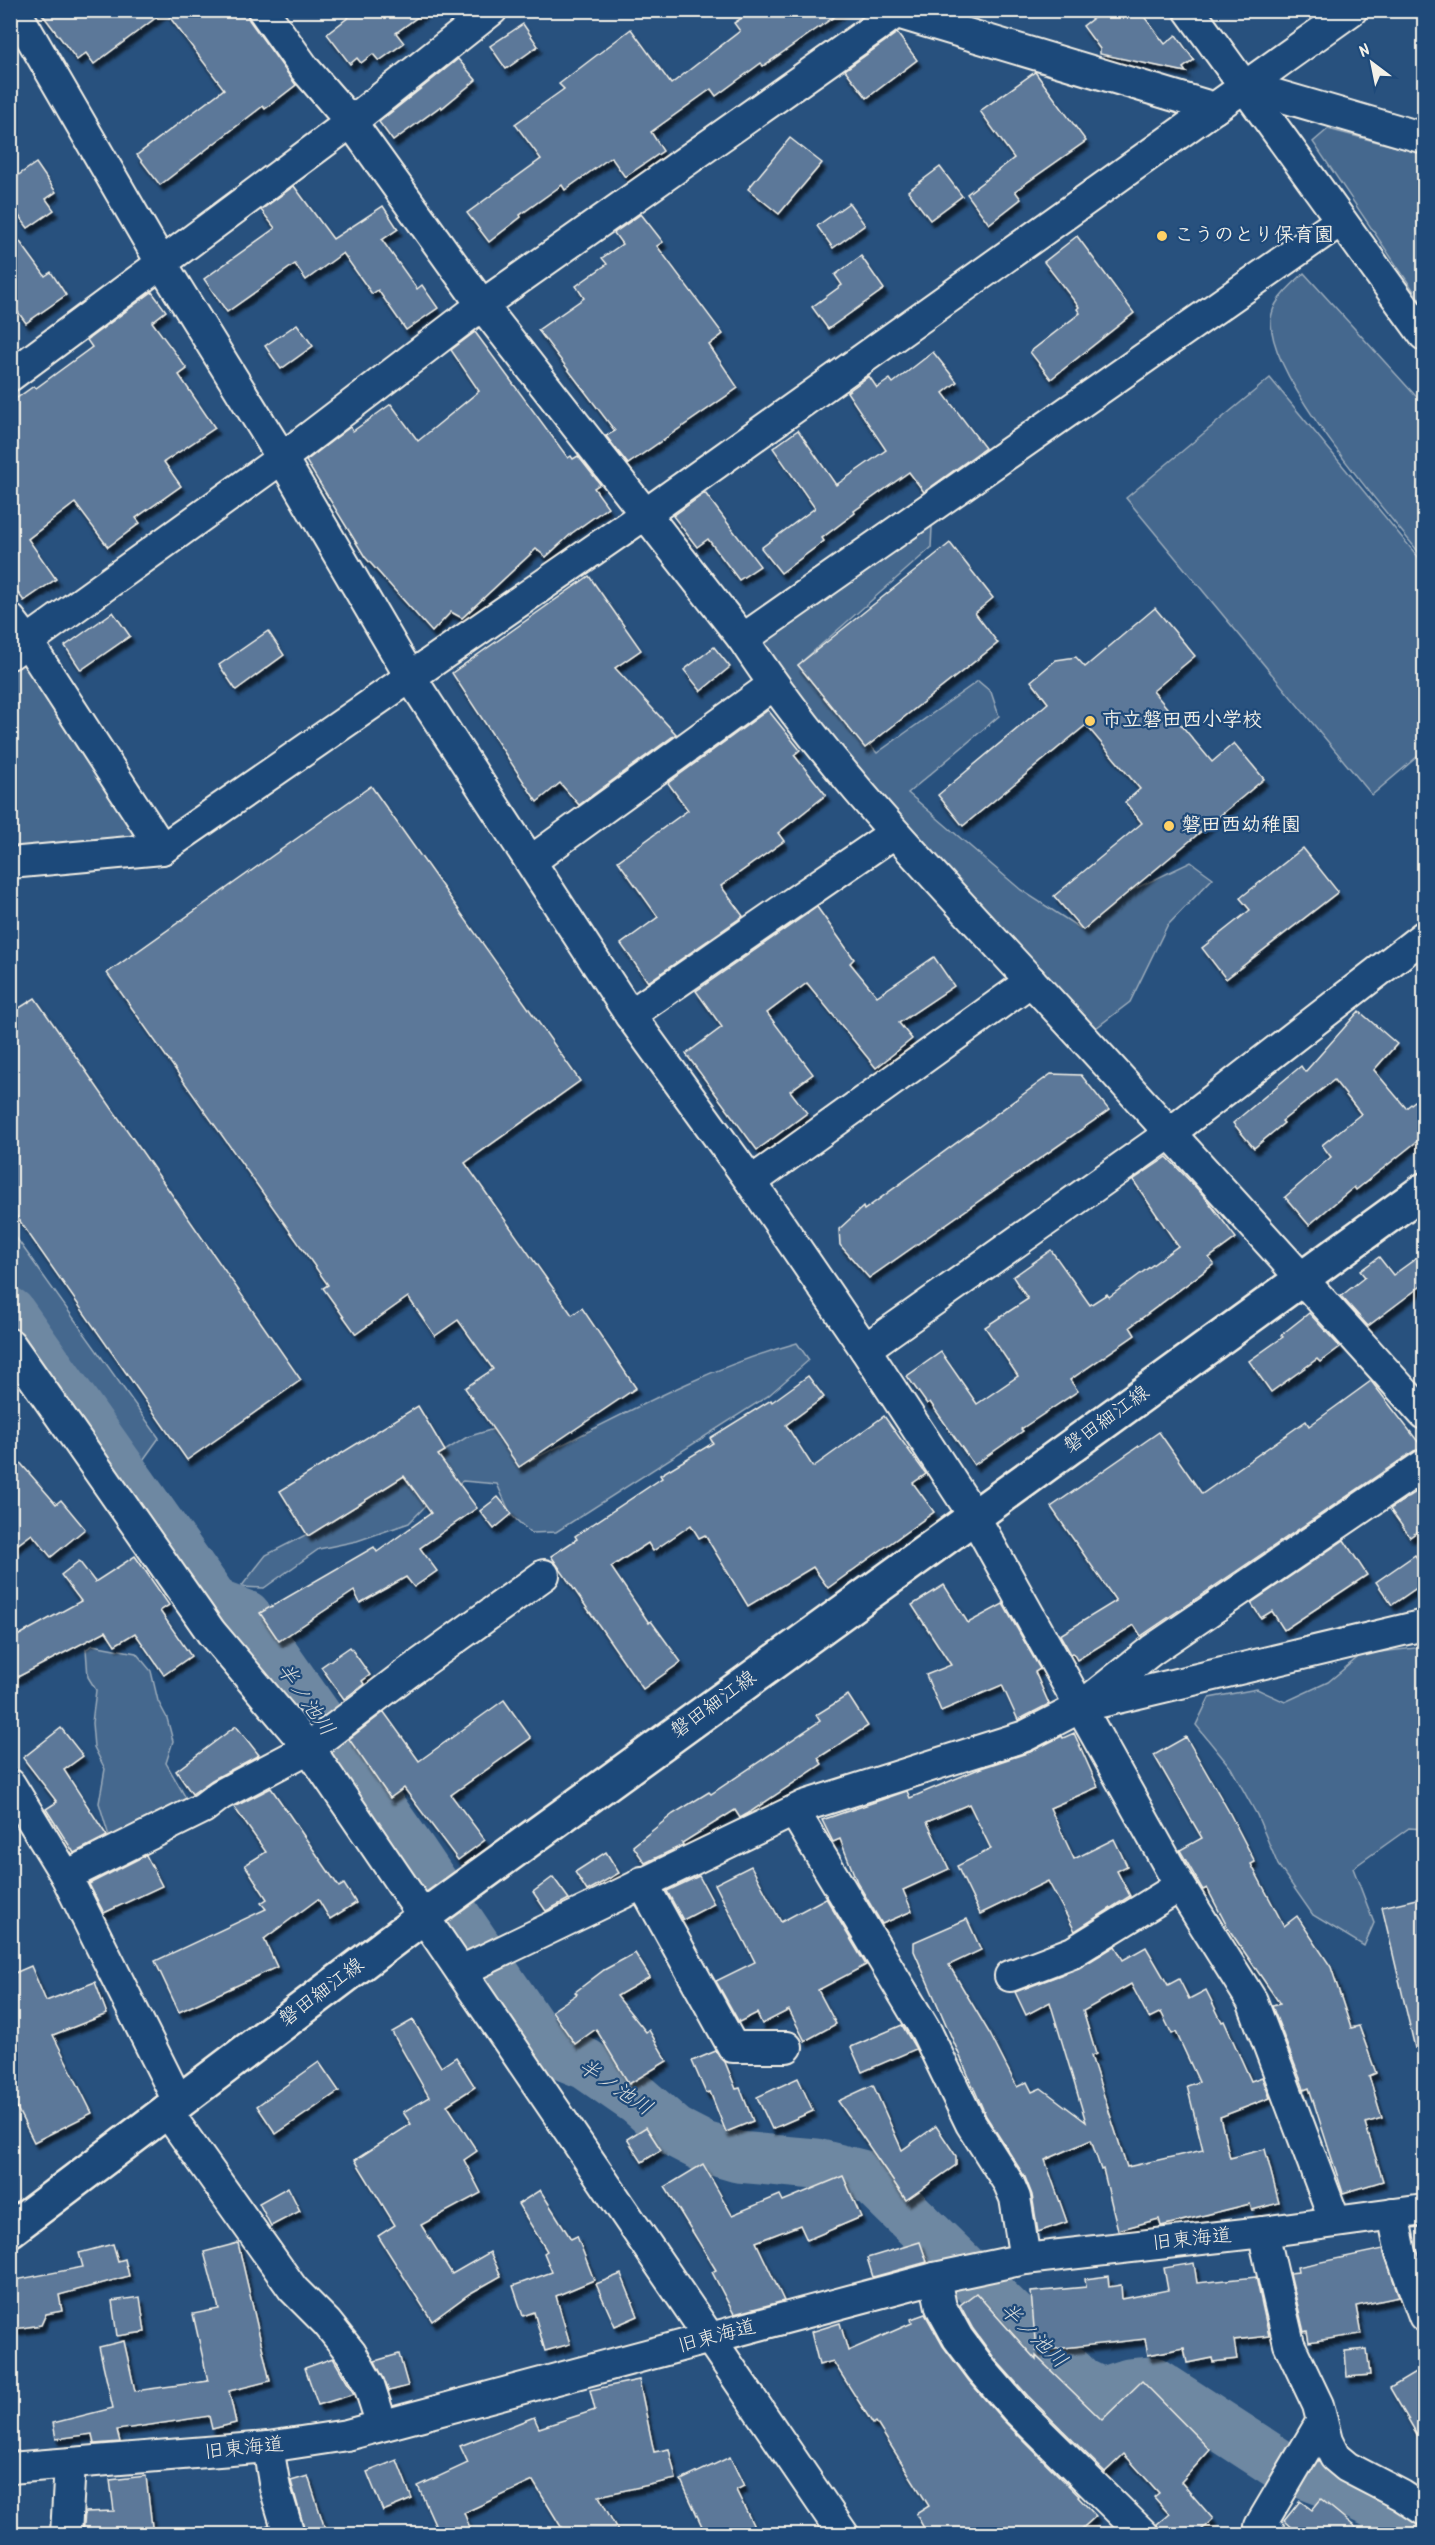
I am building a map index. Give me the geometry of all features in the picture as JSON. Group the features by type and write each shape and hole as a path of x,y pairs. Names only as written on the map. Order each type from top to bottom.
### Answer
{"main road":[{"name":"磐田細江線","path":"10,2230 423,1917 1425,1190"}],"street":[{"path":"15,10 162,264 282,458 411,678 630,1015 751,1182 866,1349 974,1516 1180,1886 1252,2001 1335,2221"},
{"path":"263,10 305,69 351,122 482,305 743,639 773,685 894,833 1425,1414"},
{"path":"10,376 351,122 492,10"},
{"path":"1189,10 1425,335"},
{"path":"10,863 162,849 644,515 1352,10"},
{"path":"162,849 16,638 282,458 482,305 894,11 1215,108"},
{"path":"1245,86 1425,138"},
{"path":"743,639 1340,221"},
{"path":"531,861 773,685"},
{"path":"630,1015 894,833"},
{"path":"866,1349 1170,1133 1421,946"},
{"path":"751,1182 1031,981"},
{"path":"10,1344 212,1632 309,1748 843,2535"},
{"path":"460,1971 794,1811 1025,1736 1079,1708 1152,1650 1425,1465"},
{"path":"66,1876 202,1808 220,1795 309,1748 406,1674 544,1575"},
{"path":"1079,1708 1425,1625"},
{"path":"10,1784 66,1876 172,2106 293,2289 327,2323 351,2353 369,2385 382,2426"},
{"path":"794,1811 926,2031 970,2124 1009,2184 1015,2198 1025,2259"},
{"path":"642,1882 733,2047 787,2047"},
{"path":"1010,1976 1073,1953 1180,1886"},
{"name":"旧東海道","path":"10,2468 268,2447 347,2435 935,2278 1025,2259 1263,2232 1425,2210"},
{"path":"1393,2214 1401,2253 1425,2316"},
{"path":"1263,2232 1289,2344 1318,2405 1335,2457 1425,2510"},
{"path":"935,2278 941,2307 958,2338 982,2370 1016,2408 1143,2535"},
{"path":"1271,2535 1260,2526 1322,2421"},
{"path":"268,2447 275,2488 289,2535"},
{"path":"66,2535 70,2464"}],"shaded area":[{"path":"1328,129 1424,154 1424,306 1313,142"},
{"path":"1304,273 1424,405 1424,559 1332,444 1289,377 1276,347 1271,321 1274,307 1283,294"},
{"path":"1270,378 1424,564 1424,751 1372,795 1126,498"},
{"path":"933,506 931,548 798,665 877,753 978,681 991,692 999,716 908,793 1021,890 1083,930 1128,892 1191,862 1213,878 1167,926 1130,1002 1083,1038 752,642"},
{"path":"11,660 30,667 142,845 11,857"},
{"path":"10,1229 159,1438 128,1481 110,1486 11,1345"},
{"path":"797,1343 809,1360 768,1396 556,1532 531,1533 511,1515 497,1484 463,1481 438,1493 409,1523 357,1541 319,1549 264,1588 241,1587 266,1555 331,1522 467,1437 494,1429 519,1466 690,1382 725,1367"},
{"path":"93,1645 136,1653 151,1671 158,1701 167,1718 173,1741 166,1763 191,1807 111,1843 99,1803 105,1769 94,1747 92,1723 96,1690 88,1677 86,1649"},
{"path":"1424,1647 1424,1737 1420,1765 1424,1776 1424,1829 1409,1828 1353,1868 1374,1923 1364,1946 1313,1915 1278,1865 1257,1815 1231,1768 1196,1725 1209,1698 1257,1689 1285,1702 1328,1682 1362,1654"}],"building":[{"path":"39,10 246,10 249,20 296,85 265,109 263,106 160,185 137,155 224,89 165,11 94,64 86,53 77,60"},
{"path":"358,10 427,10 396,33 404,43 379,61 373,54 361,63 357,58 350,64 327,34"},
{"path":"754,10 844,10 763,66 761,63 716,96 711,89 651,132 663,151 625,177 611,157 565,190 562,185 520,215 521,217 489,242 467,213 541,159 515,124 564,89 559,84 631,29 671,84 740,31 734,23"},
{"path":"1104,10 1139,10 1165,44 1176,35 1194,60 1183,68 1186,72 1100,54 1100,49 1083,26"},
{"path":"523,24 538,46 506,69 490,46"},
{"path":"897,33 917,60 867,98 845,70"},
{"path":"458,59 476,80 442,108 441,106 393,141 379,122"},
{"path":"1035,72 1086,141 1015,191 1021,199 989,224 967,194 1014,158 980,111"},
{"path":"790,138 822,163 779,214 748,189"},
{"path":"36,163 56,192 46,199 54,210 28,228 10,204 10,181"},
{"path":"940,167 962,196 930,220 908,191"},
{"path":"294,186 333,239 383,206 398,229 382,240 417,289 422,285 438,308 406,330 378,290 372,294 343,253 306,280 295,264 227,312 204,279 275,228 261,210"},
{"path":"849,203 865,225 833,248 817,226"},
{"path":"641,214 663,242 657,246 723,334 709,345 738,388 628,464 606,436 615,431 538,330 584,298 576,286 607,264 602,258 622,244 614,233"},
{"path":"10,228 45,276 51,272 66,295 26,323 10,301"},
{"path":"1077,236 1134,313 1051,379 1030,352 1080,313 1077,309 1079,307 1044,262"},
{"path":"861,256 884,289 828,329 812,307 842,285 835,275"},
{"path":"152,292 166,311 152,322 187,369 179,375 215,428 164,462 181,486 136,518 140,523 108,547 75,503 28,539 56,579 24,601 10,582 10,403 34,386 36,388 92,347 87,340"},
{"path":"297,324 313,346 281,369 265,346"},
{"path":"475,332 568,458 571,456 573,459 578,456 600,484 594,488 608,507 572,533 546,557 536,549 462,618 451,612 432,632 365,557 306,461 350,427 353,431 391,404 418,441 479,391 451,350"},
{"path":"933,352 957,382 943,393 985,448 924,492 909,472 854,511 855,513 822,538 824,541 781,573 761,548 815,508 773,448 798,430 836,485 886,450 847,392 869,376 877,388 890,379 893,383"},
{"path":"705,493 760,566 739,580 708,539 697,547 673,516"},
{"path":"950,543 993,598 975,613 998,643 865,748 798,665"},
{"path":"589,576 641,650 615,668 676,734 579,805 560,783 537,802 452,673"},
{"path":"1155,608 1195,656 1153,691 1212,762 1234,743 1264,779 1083,930 1054,896 1142,823 1125,802 1140,789 1086,725 963,826 938,795 1048,703 1031,681 1056,660 1076,657 1085,667"},
{"path":"113,612 130,636 81,670 65,646"},
{"path":"268,631 284,655 236,690 219,665"},
{"path":"714,647 730,667 701,691 684,670"},
{"path":"768,710 800,750 794,755 826,795 778,833 784,841 721,886 743,916 648,982 621,944 658,917 618,861 688,810 668,783"},
{"path":"371,786 580,1081 465,1163 572,1315 582,1308 636,1388 519,1467 465,1388 493,1369 458,1320 435,1336 408,1297 356,1334 323,1288 328,1285 107,973"},
{"path":"1303,848 1338,892 1226,979 1202,948 1250,910 1240,898"},
{"path":"817,907 854,959 850,963 877,996 934,957 954,986 899,1023 912,1039 876,1068 807,983 767,1013 813,1074 790,1091 807,1113 757,1150 686,1054 722,1027 696,991"},
{"path":"35,998 301,1380 187,1460 10,1207 10,1014"},
{"path":"1359,1011 1397,1044 1374,1070 1406,1108 1425,1093 1425,1135 1356,1190 1354,1187 1309,1225 1285,1197 1331,1157 1322,1145 1361,1114 1334,1080 1282,1121 1284,1123 1254,1148 1233,1123 1301,1066 1305,1072"},
{"path":"1051,1074 1081,1075 1109,1110 869,1278 840,1245 839,1229 863,1207 864,1210"},
{"path":"1167,1157 1204,1196 1236,1238 1209,1258 1214,1264 1130,1327 1135,1335 1070,1380 1078,1391 1021,1429 1023,1431 974,1465 930,1402 927,1404 907,1376 941,1352 977,1404 1018,1376 985,1327 1028,1299 1013,1277 1051,1250 1090,1305 1107,1294 1109,1297 1178,1246 1133,1180"},
{"path":"1425,1252 1425,1283 1368,1326 1341,1296 1365,1277 1360,1271 1379,1257 1393,1275"},
{"path":"1309,1313 1340,1347 1320,1362 1317,1359 1271,1392 1249,1361 1283,1337 1281,1335"},
{"path":"808,1376 824,1397 786,1425 813,1467 884,1416 926,1474 913,1483 934,1512 828,1588 813,1567 748,1606 705,1535 699,1538 691,1525 653,1551 648,1543 611,1567 649,1623 651,1621 681,1662 643,1689 551,1556 577,1539 575,1536 662,1478 660,1475 713,1443 710,1438 771,1400 772,1402"},
{"path":"1371,1381 1423,1448 1414,1451 1141,1636 1134,1625 1077,1660 1073,1653 1071,1654 1060,1635 1116,1601 1051,1507 1159,1432 1202,1494 1306,1421 1309,1426"},
{"path":"418,1406 445,1451 438,1455 477,1508 420,1548 437,1571 414,1587 406,1577 360,1603 354,1591 279,1641 260,1613 374,1547 377,1552 431,1513 404,1476 308,1536 280,1491"},
{"path":"10,1451 56,1504 61,1500 85,1529 51,1557 32,1534 10,1550"},
{"path":"1425,1486 1425,1526 1410,1537 1390,1509"},
{"path":"498,1497 512,1514 494,1529 480,1511"},
{"path":"1344,1540 1367,1575 1284,1630 1272,1611 1261,1618 1251,1603"},
{"path":"1415,1555 1425,1569 1425,1582 1392,1605 1376,1582"},
{"path":"135,1556 169,1605 160,1611 191,1656 164,1675 135,1633 115,1645 106,1631 10,1681 10,1640 81,1601 61,1575 79,1561 95,1582"},
{"path":"944,1585 968,1623 1003,1604 1040,1669 1035,1672 1049,1704 1018,1720 1002,1685 941,1711 926,1675 951,1665 912,1605"},
{"path":"350,1647 370,1675 362,1681 364,1684 344,1699 321,1667"},
{"path":"848,1695 868,1726 818,1758 822,1764 747,1814 740,1818 735,1810 682,1843 683,1845 645,1863 633,1846 673,1814 709,1792 711,1794 820,1721 816,1715"},
{"path":"504,1700 531,1738 451,1795 485,1840 458,1860 404,1788 390,1798 349,1739 384,1712 419,1761"},
{"path":"236,1726 259,1755 212,1780 192,1794 176,1771"},
{"path":"61,1728 83,1756 64,1770 107,1836 74,1853 46,1809 57,1802 23,1758"},
{"path":"1074,1733 1098,1787 1050,1808 1074,1859 1114,1839 1127,1866 1117,1871 1130,1896 1075,1931 1048,1881 980,1914 957,1866 991,1849 969,1804 927,1822 949,1869 903,1890 912,1911 882,1924 857,1882 840,1839 833,1842 822,1820 907,1791 910,1798"},
{"path":"1186,1737 1255,1862 1251,1864 1284,1926 1297,1916 1331,1967 1351,2028 1359,2026 1376,2073 1369,2076 1382,2118 1365,2123 1383,2181 1343,2193 1309,2088 1304,2090 1272,2006 1280,2004 1228,1928 1207,1888 1203,1890 1180,1850 1202,1838 1154,1755"},
{"path":"271,1788 339,1887 344,1884 356,1903 330,1919 318,1899 264,1939 277,1967 179,2012 155,1961 266,1909 261,1903 267,1899 245,1865 266,1852 234,1807"},
{"path":"606,1852 619,1873 587,1891 575,1872"},
{"path":"146,1855 162,1886 104,1913 89,1884"},
{"path":"751,1866 781,1922 826,1898 866,1965 818,1990 836,2024 805,2041 789,2010 762,2024 757,2013 739,2022 716,1981 755,1962 715,1884"},
{"path":"699,1876 714,1904 683,1920 667,1891"},
{"path":"553,1877 569,1899 546,1911 533,1892"},
{"path":"1425,1897 1425,2046 1415,2048 1382,1907"},
{"path":"967,1919 981,1950 949,1965 990,2034 1017,2087 1027,2082 1032,2092 1041,2088 1086,2122 1050,2002 1026,2015 1015,1992 1079,1968 1115,1946 1123,1960 1146,1947 1168,1985 1179,1979 1189,1999 1206,1990 1222,2022 1224,2021 1251,2081 1262,2077 1270,2098 1220,2117 1230,2158 1265,2149 1279,2203 1252,2210 1250,2204 1161,2226 1159,2219 1118,2230 1103,2169 1101,2170 1091,2140 1045,2160 1067,2222 1038,2232 1032,2195 1025,2177 986,2116 914,1951 914,1942","holes":["1131,1984 1149,2018 1161,2012 1172,2034 1176,2032 1199,2082 1187,2086 1203,2150 1127,2167 1091,2056 1096,2054 1083,2011"]},
{"path":"635,1953 650,1977 617,1996 646,2032 649,2030 667,2061 629,2084 596,2029 575,2044 552,2011 577,1994 575,1992 604,1970"},
{"path":"31,1966 46,2001 95,1982 107,2014 53,2035 92,2113 34,2142 10,2094 10,1975"},
{"path":"413,2020 441,2067 456,2057 475,2087 447,2105 477,2151 464,2160 481,2193 421,2225 452,2274 490,2252 501,2276 469,2294 432,2321 378,2236 395,2225 355,2160 411,2124 403,2112 429,2097 392,2032"},
{"path":"902,2025 916,2049 862,2072 851,2047"},
{"path":"716,2051 725,2062 736,2089 740,2088 753,2121 726,2132 710,2092 706,2093 692,2061"},
{"path":"319,2062 339,2091 276,2134 257,2106"},
{"path":"798,2078 813,2111 772,2129 757,2097"},
{"path":"873,2085 902,2150 936,2126 956,2156 956,2165 906,2200 838,2101"},
{"path":"646,2127 661,2150 642,2162 627,2139"},
{"path":"703,2164 732,2215 780,2195 783,2201 843,2176 861,2217 807,2240 800,2225 756,2242 784,2301 734,2314 712,2272 716,2270 665,2187"},
{"path":"288,2187 300,2211 271,2226 259,2203"},
{"path":"540,2190 571,2239 577,2236 594,2280 556,2296 570,2344 545,2351 534,2312 523,2316 513,2286 552,2272 544,2253 547,2251 518,2204"},
{"path":"920,2242 927,2262 873,2277 867,2258"},
{"path":"238,2243 270,2381 229,2391 236,2423 212,2429 209,2416 117,2430 120,2442 94,2444 92,2434 56,2439 53,2423 113,2408 99,2347 124,2341 135,2391 208,2381 193,2314 219,2309 204,2252"},
{"path":"113,2244 118,2261 125,2259 129,2276 59,2295 62,2311 46,2314 41,2325 15,2329 10,2305 10,2281 83,2267 79,2253"},
{"path":"1383,2249 1399,2297 1356,2306 1361,2334 1309,2342 1307,2331 1304,2332 1290,2273 1298,2272 1297,2267"},
{"path":"1194,2263 1197,2283 1256,2277 1269,2336 1234,2340 1237,2359 1213,2362 1212,2358 1187,2363 1184,2348 1148,2355 1145,2339 1036,2351 1031,2292 1086,2287 1085,2279 1108,2276 1109,2287 1121,2285 1122,2299 1168,2290 1164,2268"},
{"path":"621,2274 638,2316 615,2326 596,2284"},
{"path":"976,2293 1036,2360 1036,2356 1102,2420 1142,2381 1210,2450 1181,2482 1213,2519 1196,2535 1160,2535 1157,2524 1169,2514 1154,2497 1159,2493 1124,2454 1105,2472 1028,2396 995,2359 973,2329 960,2305"},
{"path":"140,2297 145,2332 117,2336 112,2301"},
{"path":"925,2314 943,2346 969,2381 1002,2419 1096,2516 1075,2535 928,2535 916,2514 929,2506 876,2422 873,2424 833,2361 819,2365 811,2332 840,2323 848,2351 912,2323 911,2319"},
{"path":"1367,2349 1370,2375 1347,2377 1345,2351"},
{"path":"399,2354 408,2386 389,2391 375,2361"},
{"path":"333,2358 354,2394 318,2405 305,2368"},
{"path":"1425,2367 1425,2448 1390,2388"},
{"path":"639,2380 654,2452 669,2449 676,2479 599,2496 620,2535 566,2535 533,2481 464,2513 473,2535 440,2535 418,2486 468,2463 460,2446 534,2417 539,2428 595,2410 590,2390"},
{"path":"730,2457 744,2486 736,2490 758,2535 706,2535 681,2480"},
{"path":"397,2460 412,2499 383,2511 367,2472"},
{"path":"146,2476 153,2535 83,2535 85,2512 114,2511 110,2480"},
{"path":"308,2476 327,2535 306,2535 291,2481"},
{"path":"1321,2499 1365,2535 1292,2535 1295,2531 1284,2521 1300,2501 1312,2510"},
{"path":"268,2525 271,2535 252,2535 251,2531"}],"waterway":[{"name":"半ノ池川","path":"10,1313 216,1605 246,1616 544,2047 586,2064 638,2100 675,2132 704,2147 738,2157 816,2164 869,2177 1081,2383 1101,2393 1129,2384 1153,2382 1279,2464 1341,2487 1401,2516 1424,2534"}],"place":[{"name":"こうのとり保育園","path":"1162,236"},
{"name":"市立磐田西小学校","path":"1090,721"},
{"name":"磐田西幼稚園","path":"1169,826"}]}
